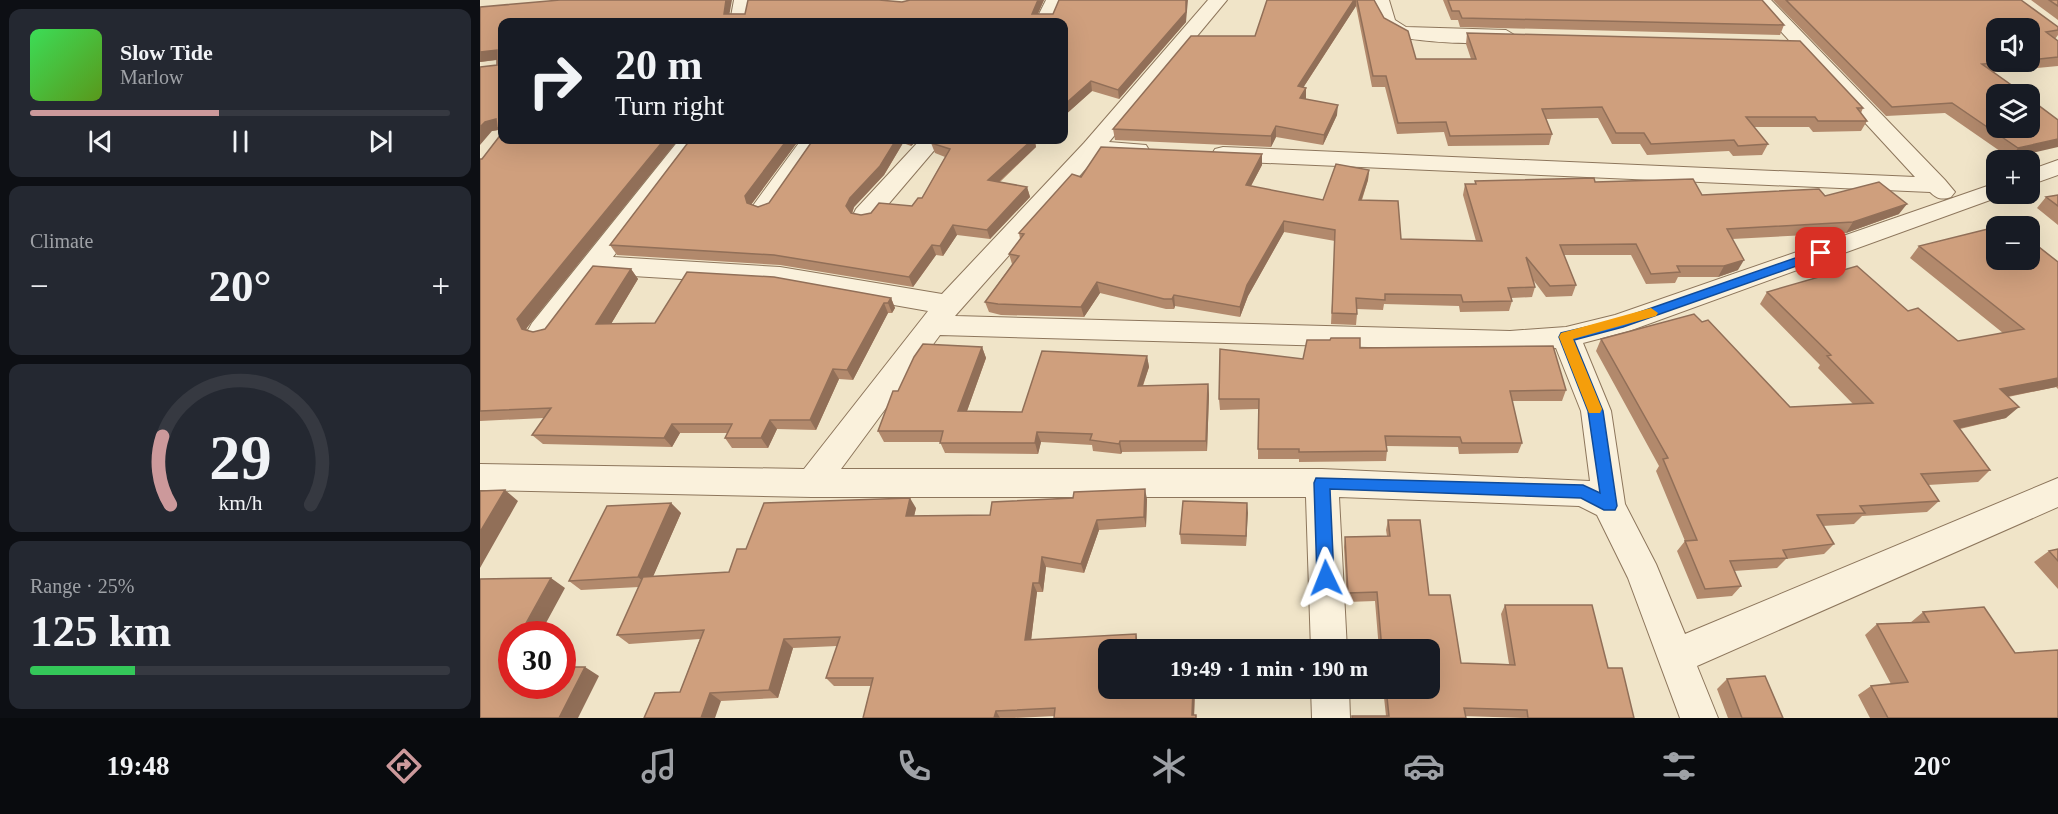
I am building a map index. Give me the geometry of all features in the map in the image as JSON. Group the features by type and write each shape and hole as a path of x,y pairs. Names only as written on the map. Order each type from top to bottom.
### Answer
{"street":[{"path":"740,18 743,0"},
{"path":"1046,18 1055,0"},
{"path":"812,483 940,315 1092,148 1218,0"},
{"path":"1380,0 1385,19 1394,29 1412,34 1530,37"},
{"path":"1761,0 1956,205"},
{"path":"1778,43 1802,44"},
{"path":"542,330 687,144"},
{"path":"764,207 809,144"},
{"path":"865,215 928,144"},
{"path":"1092,148 1164,151"},
{"path":"1200,153 1937,185"},
{"path":"2040,174 2058,167"},
{"path":"594,265 780,276 940,315 1510,341 1566,337 1619,324 1986,194"},
{"path":"1566,337 1596,411 1609,506 1644,575 1699,718"},
{"path":"480,477 812,483 1322,483 1583,492 1609,506"},
{"path":"1322,483 1329,639"},
{"path":"1675,657 2058,492"},
{"path":"1330,699 1331,718"}],"building":[{"path":"560,0 726,0 724,14 745,14 748,0 902,2 910,0 1038,0 1032,14 1053,14 1059,0 1186,0 1186,12 1118,90 1091,81 1068,101 1068,18 498,18 498,128 496,119 485,122 480,127 480,67 497,65 497,50 480,52 480,7"},
{"path":"1267,0 1354,0 1298,86 1306,88 1300,98 1338,105 1324,135 1276,126 1271,136 1113,129 1191,36 1255,36"},
{"path":"1357,0 1374,0 1384,18 1408,31 1416,59 1476,59 1467,33 1800,41 1863,108 1857,108 1867,121 1818,121 1815,117 1746,117 1768,144 1738,146 1734,140 1651,144 1644,133 1616,133 1602,107 1542,109 1552,134 1450,136 1446,122 1398,123 1386,76 1373,76"},
{"path":"1448,0 1762,0 1784,25 1462,18 1459,11 1452,11"},
{"path":"1786,0 2021,0 2058,27 2058,30 2046,32 2058,41 2058,57 2040,59 2040,18 1986,18 1986,64 1982,64 1986,67 1986,72 1993,72 2010,84 1986,84 1986,126 1952,103 1892,107"},
{"path":"2049,0 2058,0 2058,6"},
{"path":"2040,106 2058,120 2058,139 2018,148 2003,138 2040,138"},
{"path":"498,138 498,144 661,144 517,319 522,329 533,332 545,329 593,266 631,269 596,324 655,323 687,272 774,277 891,298 888,303 884,303 847,370 833,369 810,420 770,420 761,438 725,438 732,424 672,424 664,438 532,435 551,408 480,411 480,159"},
{"path":"687,144 784,144 745,196 747,203 758,207 769,203 810,144 894,144 880,166 850,198 846,206 851,213 861,215 871,213 879,203 912,206 918,198 922,198 950,149 934,144 1028,144 988,180 1027,187 987,230 953,225 940,246 932,245 909,277 774,255 610,245"},
{"path":"1101,147 1262,154 1246,185 1323,200 1336,164 1369,170 1359,200 1398,201 1401,239 1482,241 1465,184 1476,184 1475,181 1594,178 1595,182 1693,179 1702,195 1819,189 1825,196 1879,182 1907,204 1853,222 1727,229 1744,260 1724,266 1677,266 1680,272 1651,274 1636,244 1560,245 1576,285 1550,286 1526,257 1535,287 1508,288 1512,301 1463,302 1461,295 1385,294 1385,300 1356,298 1357,314 1332,313 1335,230 1284,221 1247,285 1240,307 1174,295 1172,299 1164,299 1097,282 1081,307 985,302 1019,256 1009,254 1024,234 1019,233 1072,174 1081,177"},
{"path":"2058,195 2058,206 2046,197"},
{"path":"1986,229 1986,270 2040,270 2040,248 2058,262 2058,378 2000,389 2019,407 1954,421 1990,470 1921,474 1939,501 1860,506 1865,513 1817,515 1834,544 1783,550 1787,558 1730,561 1741,586 1705,589 1685,541 1697,540 1663,459 1668,458 1601,339 1694,314 1702,322 1708,320 1790,407 1873,403 1827,356 1831,355 1767,292 1857,266 1908,311 1918,308 1958,341 2024,329 1919,246"},
{"path":"1331,338 1360,338 1360,348 1553,346 1566,390 1510,391 1522,443 1462,443 1460,437 1385,436 1387,451 1299,452 1299,449 1258,449 1259,399 1219,399 1220,349 1303,359 1307,340 1330,340"},
{"path":"923,344 982,347 958,411 1022,412 1042,351 1147,356 1138,386 1208,384 1206,441 1120,441 1119,444 1090,440 1092,434 1037,432 1035,443 940,443 943,431 878,431 893,391 898,391 914,357"},
{"path":"1145,489 1144,517 1097,520 1081,564 1042,557 1039,583 1033,583 1025,640 1136,634 1136,639 1098,639 1098,699 1193,699 1192,715 1196,715 1196,718 1054,718 1055,708 996,711 994,718 863,718 873,678 826,678 840,637 784,639 769,690 710,693 701,718 644,718 655,693 680,692 704,630 617,635 643,577 729,572 737,549 746,549 764,503 910,498 906,516 990,515 992,502 1073,498 1074,492"},
{"path":"505,490 480,532 480,491"},
{"path":"1183,501 1247,503 1246,536 1180,534"},
{"path":"671,503 638,577 569,581 607,506"},
{"path":"1388,520 1420,520 1429,595 1450,595 1461,663 1515,665 1505,605 1592,605 1608,668 1622,668 1634,718 1528,718 1527,710 1464,708 1466,718 1352,718 1352,716 1389,716 1387,699 1440,699 1440,639 1381,639 1377,592 1348,593 1345,537 1390,536"},
{"path":"2058,549 2058,561 2049,551"},
{"path":"551,578 527,621 498,621 498,699 569,699 559,718 480,718 480,579"},
{"path":"1984,607 2015,653 2058,650 2058,718 1888,718 1871,686 1908,682 1877,624 1929,622 1923,612"},
{"path":"576,667 585,667 576,685"},
{"path":"1765,676 1783,718 1742,718 1727,679"}],"slow traffic":[{"path":"1595,409 1566,337 1619,324 1651,313"}],"route":[{"path":"1326,578 1322,483 1583,492 1609,506 1596,411 1566,337 1619,324 1821,253"}]}
